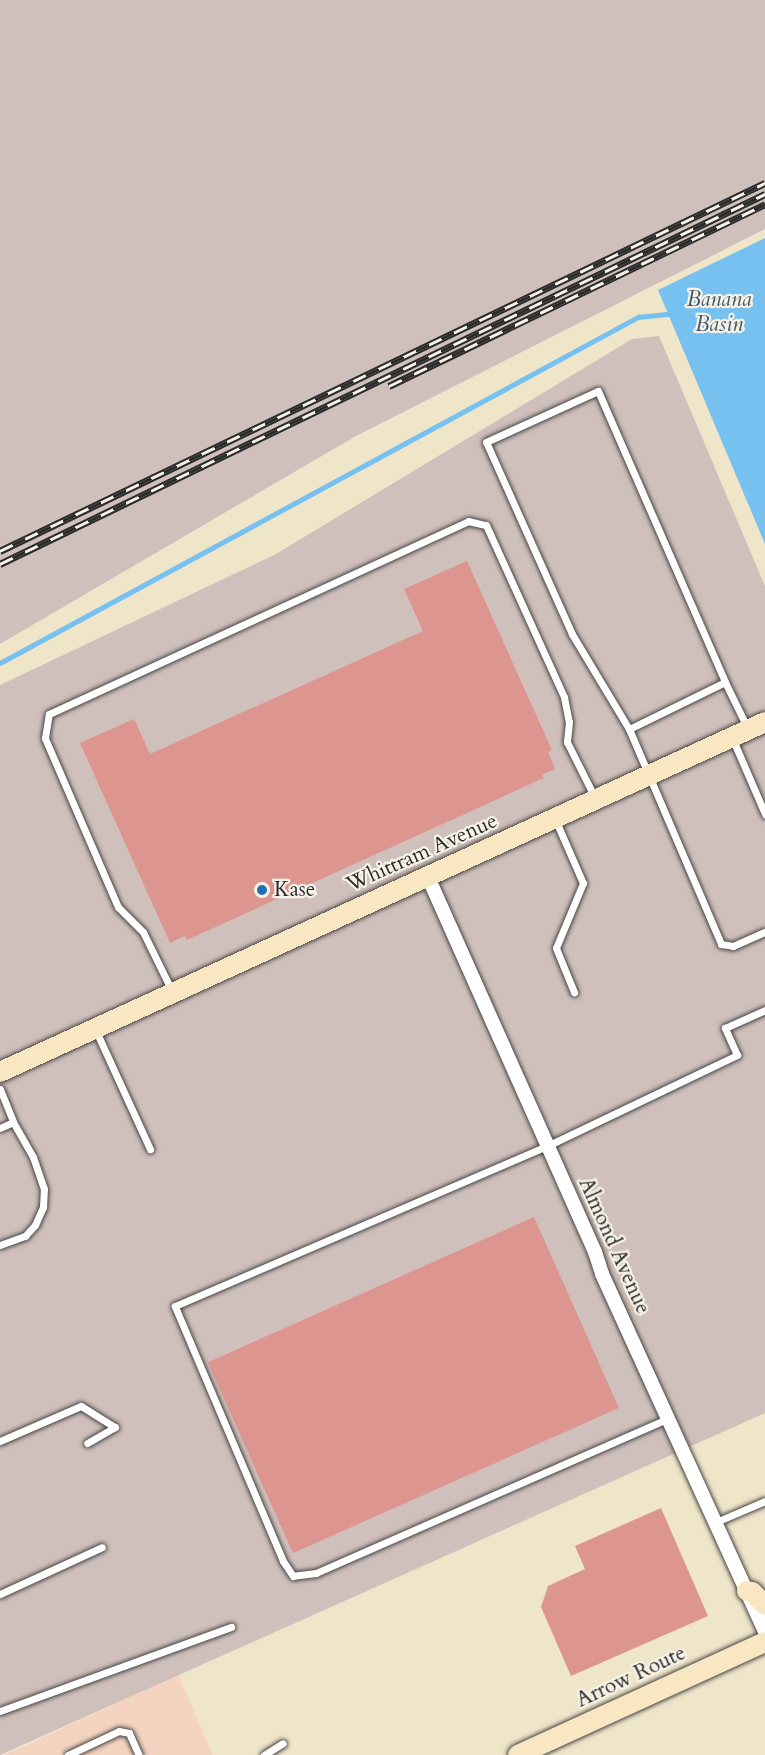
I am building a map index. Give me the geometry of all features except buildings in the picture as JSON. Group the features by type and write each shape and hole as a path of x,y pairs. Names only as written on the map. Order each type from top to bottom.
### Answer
{"street":[{"name":"Whittram Avenue","path":"0,1072 748,730"},
{"name":"Almond Avenue","path":"428,877 602,1274 765,1631"},
{"path":"747,1591 752,1592 765,1605"},
{"name":"Arrow Route","path":"518,1755 765,1642"}],"lane":[{"path":"765,814 748,730 724,682 598,391 486,442 572,634 629,729 721,944 733,946 765,932"},
{"path":"173,993 143,932 118,907 45,738 49,714 468,521 486,525 564,697 569,722 567,742 596,800"},
{"path":"629,729 724,682"},
{"path":"555,819 583,883 556,948 574,992"},
{"path":"669,1418 316,1573 293,1576 284,1561 176,1306 547,1146 736,1055 725,1028 765,1010"},
{"path":"94,1029 150,1149"},
{"path":"0,1089 13,1122 33,1157 44,1189 42,1207 35,1225 25,1236 0,1245"},
{"path":"0,1128 13,1122"},
{"path":"0,1441 81,1406 115,1427 87,1443"},
{"path":"716,1522 765,1501"},
{"path":"0,1594 102,1547"},
{"path":"0,1711 231,1627"},
{"path":"68,1755 119,1731 129,1733 139,1755"},
{"path":"264,1755 283,1743"}],"shaded area":[{"path":"0,0 765,0 765,229 356,436 0,644"},
{"path":"659,336 765,586 765,1413 0,1755 0,685 276,554 632,339"},
{"path":"178,1675 213,1755 5,1755"}],"water":[{"name":"Banana Basin","path":"765,238 765,544 658,290"}],"waterway":[{"path":"0,663 638,317 674,313"}],"railway":[{"path":"0,551 765,183"},
{"path":"0,564 765,194"},
{"path":"389,386 765,204"}],"place":[{"name":"Kase","path":"262,890"}]}
